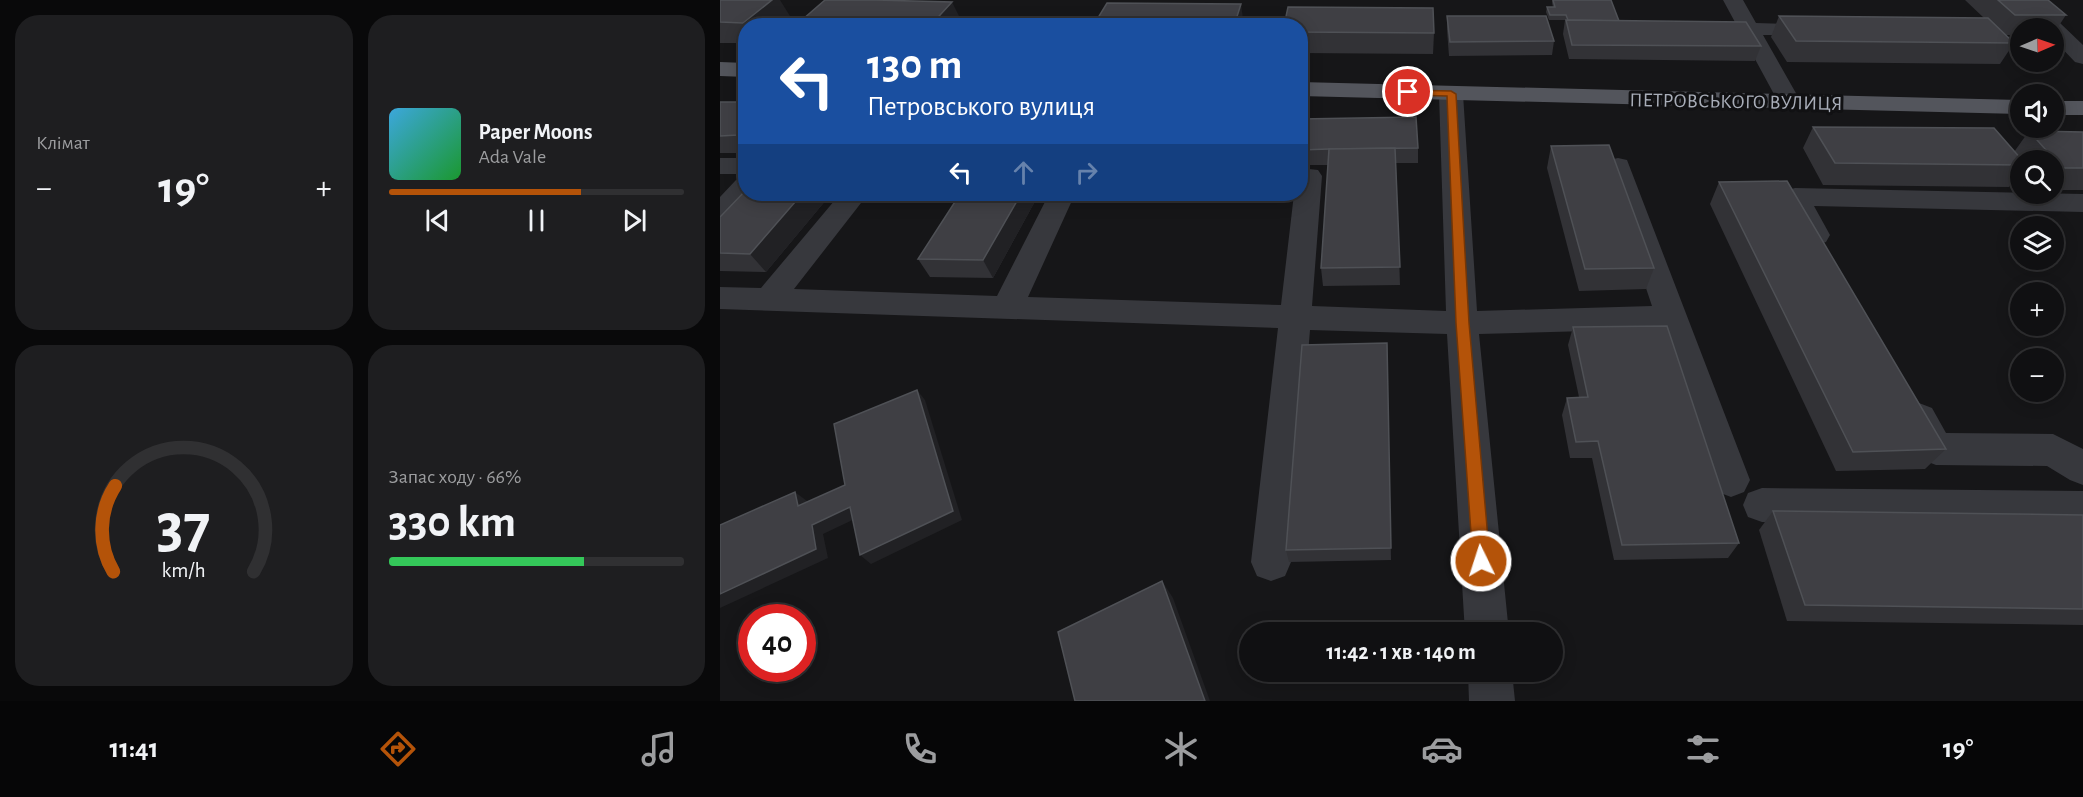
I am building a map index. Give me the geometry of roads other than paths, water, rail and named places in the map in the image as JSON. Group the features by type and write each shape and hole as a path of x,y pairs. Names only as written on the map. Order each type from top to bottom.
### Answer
{"main road":[{"path":"720,69 738,70"},
{"name":"ПЕТРОВСЬКОГО ВУЛИЦЯ","path":"1308,89 2010,107"},
{"path":"2064,108 2083,108"}],"street":[{"path":"1733,0 1789,102"},
{"path":"2025,0 2044,18"},
{"path":"1749,29 1841,29"},
{"path":"2064,34 2083,34"},
{"path":"2064,38 2083,57"},
{"path":"1451,94 1462,323 1486,622"},
{"path":"720,166 738,166"},
{"path":"1618,166 1731,480"},
{"path":"720,213 738,194"},
{"path":"1829,258 1795,197 2083,203"},
{"path":"769,300 848,201"},
{"path":"1008,306 1059,201"},
{"path":"1271,562 1307,201"},
{"path":"720,298 1462,323 1672,317"},
{"path":"1908,398 1936,449 2053,450 2083,469"},
{"path":"1762,505 2083,509"},
{"path":"1491,682 1492,701"}]}
